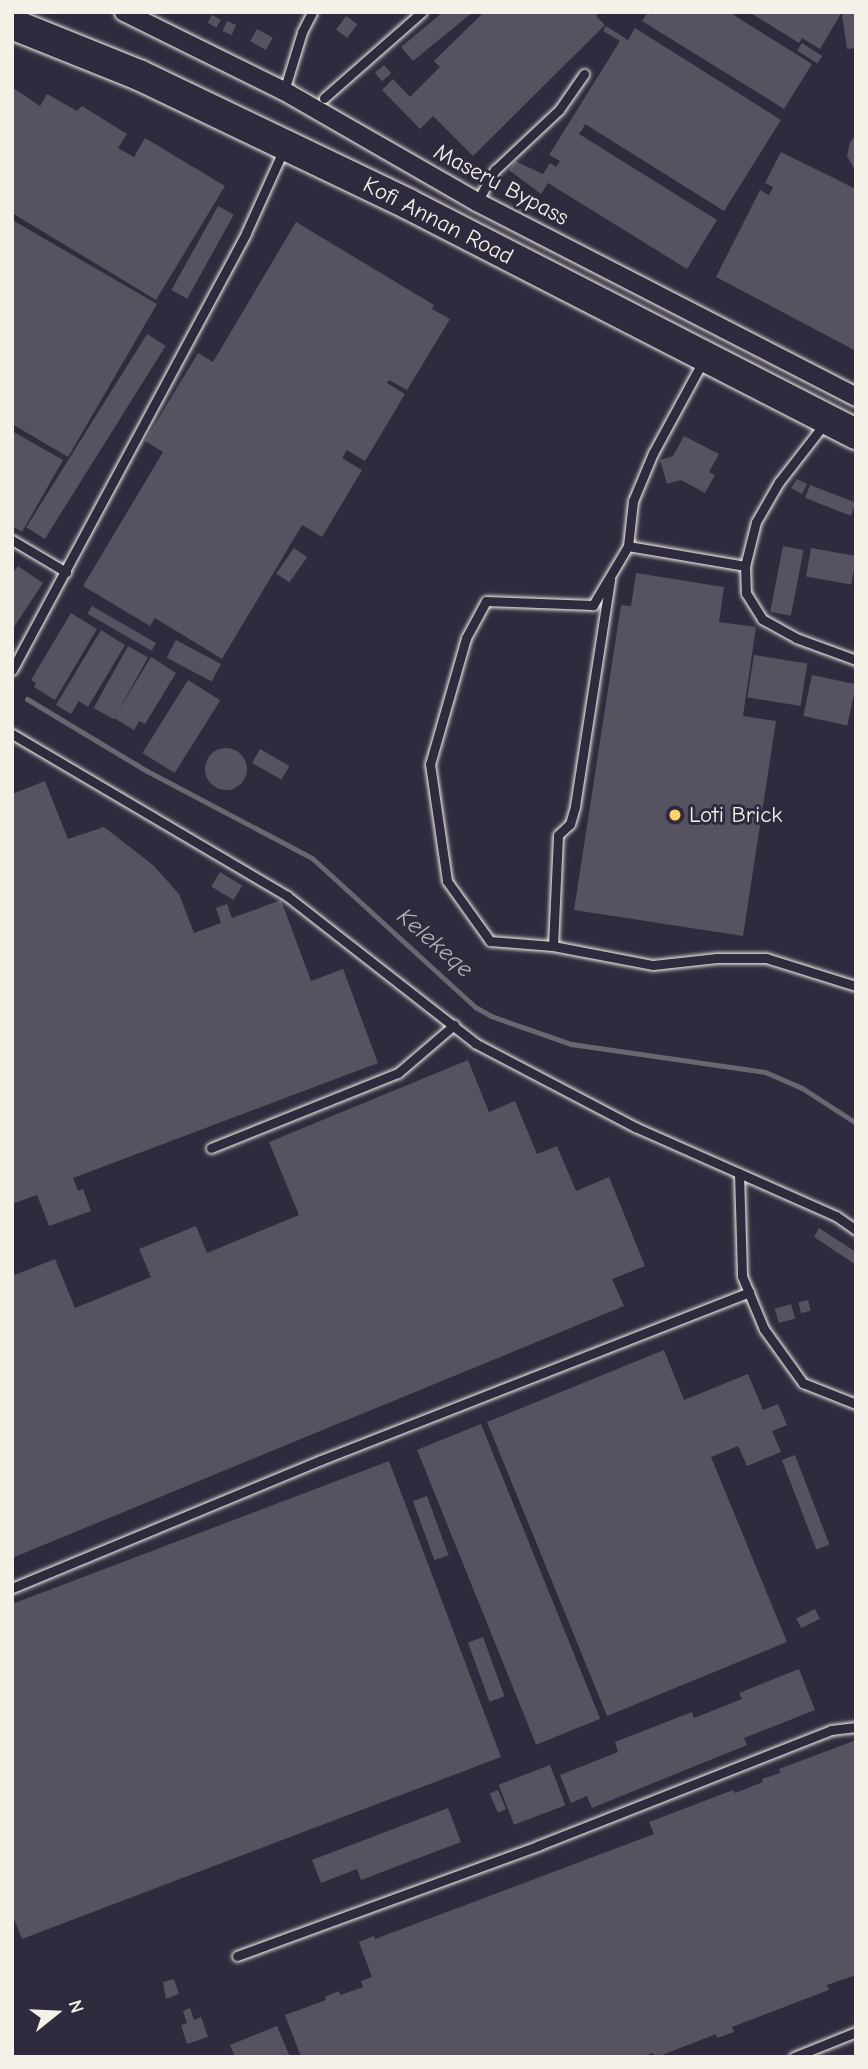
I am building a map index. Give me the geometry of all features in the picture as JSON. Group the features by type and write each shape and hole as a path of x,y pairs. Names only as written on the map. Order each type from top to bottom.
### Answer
{"main road":[{"name":"Kofi Annan Road","path":"12,24 139,75 408,204 856,433"}],"street":[{"name":"Maseru Bypass","path":"124,12 148,17 284,91 477,202 856,397"}],"lane":[{"path":"284,91 302,32 312,12"},
{"path":"324,98 422,12"},
{"path":"477,202 495,170 559,110 584,74"},
{"path":"12,670 246,233 285,145"},
{"path":"705,356 658,442 633,500 628,546 593,604 486,601 466,638 430,764 447,881 491,941 553,946 653,965 717,958 766,958 856,986"},
{"path":"829,418 779,482 756,522 745,566 746,593 762,619 796,638 856,660"},
{"path":"12,540 65,572"},
{"path":"628,546 745,566"},
{"path":"553,946 558,835 570,824 575,806 605,625 610,575"},
{"path":"12,734 287,896 475,1043 635,1127 836,1216 856,1230"},
{"path":"211,1148 397,1073 454,1025"},
{"path":"739,1173 742,1276 764,1329 803,1383 856,1404"},
{"path":"12,1588 321,1460 749,1292"},
{"path":"237,1956 537,1846 831,1730 856,1727"},
{"path":"794,2057 856,2032"}],"building":[{"path":"443,12 473,12 413,61 401,47"},
{"path":"484,12 599,12 596,16 605,25 473,156 433,116 420,129 382,90 393,79 410,97 440,67 434,61"},
{"path":"648,12 652,15 654,12 729,12 812,64 784,109 642,21"},
{"path":"749,12 842,12 820,49 802,38 799,43"},
{"path":"856,12 856,48 847,49 842,15"},
{"path":"212,15 221,20 216,28 208,23"},
{"path":"346,16 357,24 347,38 336,30"},
{"path":"227,21 236,25 232,35 223,31"},
{"path":"606,26 628,40 635,28 781,120 724,211 585,124 579,134 717,220 687,269 548,183 541,194 509,170 515,161 543,174 550,163 556,167 560,161 549,155 620,41 603,31"},
{"path":"257,29 273,38 266,50 250,41"},
{"path":"802,43 822,56 817,64 797,51"},
{"path":"384,65 391,73 382,81 375,73"},
{"path":"12,87 40,106 47,94 77,111 82,106 127,134 118,148 134,157 145,138 225,186 156,300 12,213"},
{"path":"856,135 856,172 847,156 850,142"},
{"path":"781,152 856,189 856,351 716,277 760,190 769,195 773,187 765,183"},
{"path":"218,206 234,215 187,299 171,290"},
{"path":"14,221 157,304 68,457 12,424"},
{"path":"296,222 434,305 432,309 450,319 407,390 389,380 387,383 405,394 365,461 347,450 342,458 362,470 322,537 302,525 222,659 155,618 150,626 83,586 163,452 145,441 198,353 213,362"},
{"path":"147,334 166,346 45,539 26,527"},
{"path":"12,431 63,460 22,532 12,526"},
{"path":"684,436 719,454 709,472 715,475 705,493 681,480 667,484 660,460 673,456"},
{"path":"797,479 807,484 802,494 791,488"},
{"path":"810,485 856,503 851,516 805,498"},
{"path":"783,546 804,550 791,616 770,612"},
{"path":"294,548 307,557 289,583 276,573"},
{"path":"811,548 856,556 851,585 806,577"},
{"path":"18,566 43,583 12,630 12,574"},
{"name":"Loti Brick","path":"636,573 724,587 719,622 756,627 743,716 776,721 743,936 574,910 621,605 631,606"},
{"path":"92,606 156,643 152,651 88,614"},
{"path":"71,613 97,629 55,700 34,687 36,683 31,680"},
{"path":"101,630 125,645 88,707 79,701 71,714 56,705"},
{"path":"176,640 221,664 212,682 167,658"},
{"path":"128,646 148,657 114,719 94,708"},
{"path":"754,655 807,663 801,706 747,697"},
{"path":"151,657 176,673 145,724 139,721 134,730 114,718"},
{"path":"812,675 856,684 847,725 803,716"},
{"path":"188,680 220,700 175,773 142,753"},
{"path":"226,748 241,754 247,769 241,784 226,790 211,784 205,769 211,754"},
{"path":"260,749 289,766 281,780 252,763"},
{"path":"45,781 68,839 104,827 153,865 179,894 194,933 221,923 216,908 227,904 232,918 281,900 311,981 343,969 378,1063 73,1178 78,1191 83,1189 91,1211 49,1226 37,1195 12,1204 12,794"},
{"path":"220,872 242,885 234,900 211,887"},
{"path":"468,1060 489,1112 515,1101 537,1154 557,1146 576,1191 609,1177 645,1266 612,1279 624,1306 12,1558 12,1276 55,1259 75,1308 151,1277 139,1249 196,1226 207,1253 299,1215 269,1142"},
{"path":"819,1228 856,1252 856,1265 814,1237"},
{"path":"808,1300 811,1311 801,1313 798,1303"},
{"path":"791,1304 795,1318 779,1323 775,1309"},
{"path":"664,1350 684,1400 748,1374 763,1410 778,1404 787,1425 772,1431 781,1452 747,1466 738,1446 711,1457 787,1642 607,1716 487,1422"},
{"path":"481,1424 600,1719 536,1745 417,1450"},
{"path":"795,1455 829,1545 816,1550 782,1460"},
{"path":"389,1461 501,1757 22,1939 12,1914 12,1604"},
{"path":"427,1496 449,1555 434,1560 413,1501"},
{"path":"815,1609 820,1619 801,1628 796,1619"},
{"path":"483,1637 505,1696 490,1702 468,1642"},
{"path":"799,1669 815,1710 744,1738 747,1745 592,1808 587,1796 571,1803 560,1775 618,1752 615,1742 692,1712 694,1718 742,1699 739,1693"},
{"path":"856,1740 856,1975 827,1985 829,1990 732,2027 734,2032 717,2038 716,2034 657,2057 652,2053 644,2057 301,2057 285,2015 326,2000 325,1997 339,1991 340,1995 363,1987 361,1981 372,1977 359,1942 374,1936 375,1939 654,1834 649,1822 733,1790 735,1793 763,1782 762,1779 780,1773 779,1769"},
{"path":"550,1765 565,1805 514,1825 499,1785"},
{"path":"498,1790 506,1809 498,1813 490,1794"},
{"path":"448,1808 461,1842 361,1880 357,1869 321,1883 312,1860"},
{"path":"174,1979 179,1994 166,1999 163,1982"},
{"path":"190,2008 194,2020 201,2017 208,2037 187,2044 181,2025 187,2023 183,2011"},
{"path":"277,2026 290,2057 235,2057 230,2045"}],"waterway":[{"name":"Kelekeqe","path":"27,699 147,771 312,858 475,1007 491,1016 571,1044 765,1072 802,1088 856,1123"}],"place":[{"name":"Loti Brick","path":"675,815"}]}
